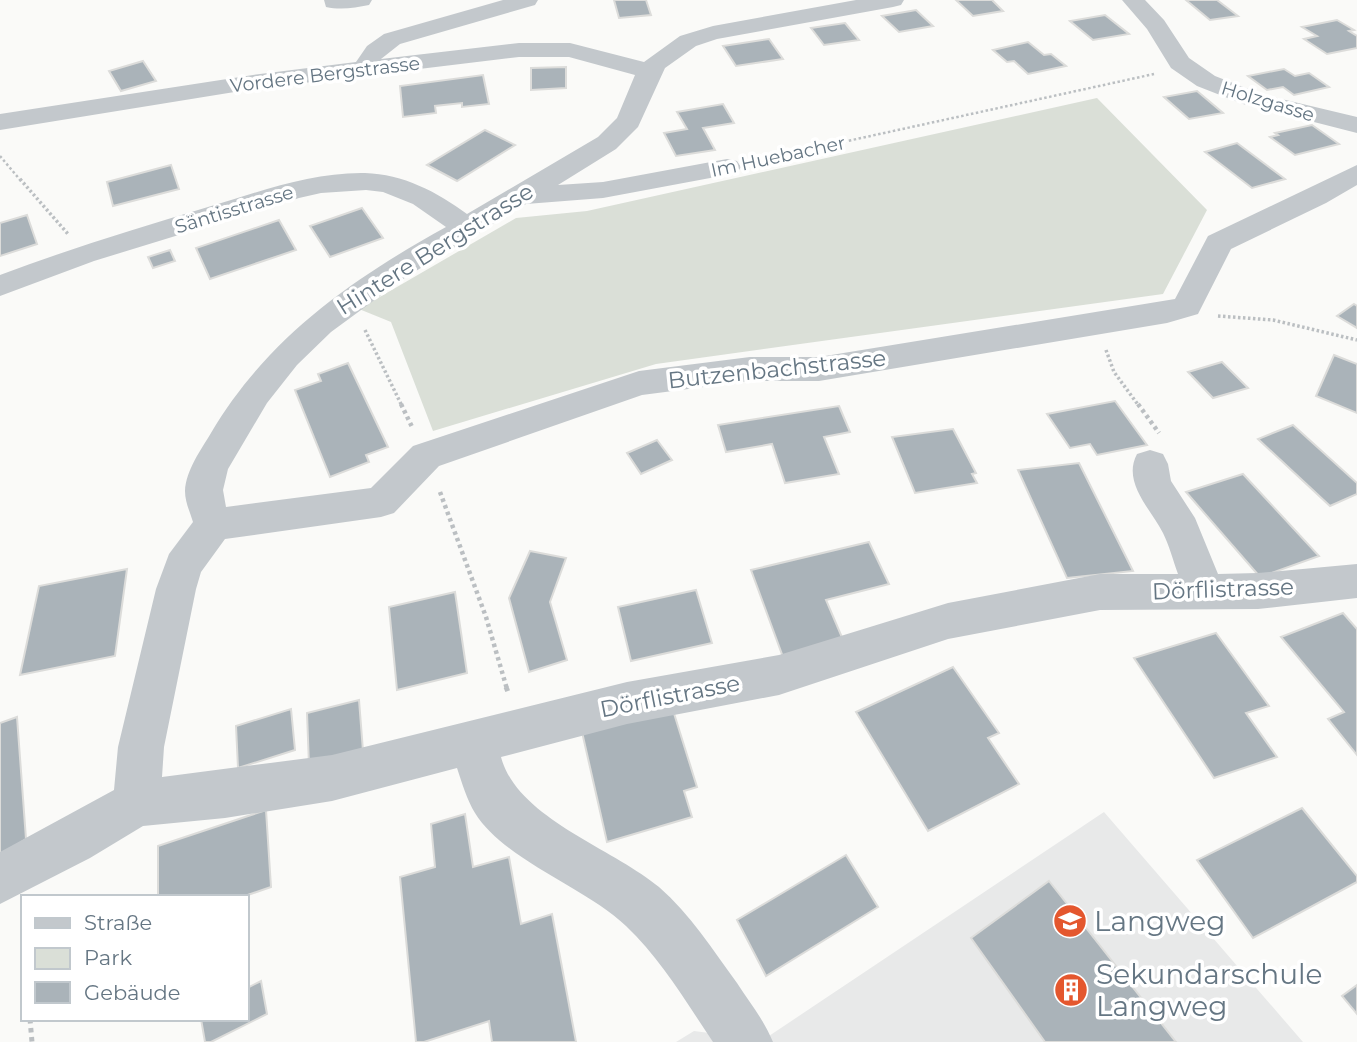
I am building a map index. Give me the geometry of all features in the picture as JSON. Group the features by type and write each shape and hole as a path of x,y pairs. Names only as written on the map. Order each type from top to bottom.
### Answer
{"street":[{"path":"334,2 361,0"},
{"path":"366,69 369,58 377,48 412,32 527,0"},
{"path":"412,32 430,38 521,25 535,15 533,0"},
{"name":"Hintere Bergstrasse","path":"213,525 212,514 205,505 203,488 220,450 242,411 283,361 326,316 370,283 607,143 629,121 649,71 670,52 688,41 713,33 893,0"},
{"name":"Holzgasse","path":"1133,0 1156,25 1180,63 1206,81 1252,99 1357,125"},
{"name":"Vordere Bergstrasse","path":"0,122 253,82 544,49 594,55 649,71"},
{"path":"64,111 74,102 107,90"},
{"name":"Im Huebacher","path":"520,196 603,190 727,167"},
{"name":"Butzenbachstrasse","path":"213,525 381,502 426,456 639,383 750,369 819,369 1167,312 1187,306 1219,243 1316,197 1357,173"},
{"name":"Säntisstrasse","path":"0,286 83,254 281,194 327,183 382,182 414,192 440,206 465,227"},
{"path":"1158,453 1153,484 1181,529 1205,592"},
{"path":"136,803 141,747 176,589 183,566 213,525"},
{"name":"Dörflistrasse","path":"0,879 74,841 136,803 225,794 332,778 627,703 779,675 948,621 1100,593 1258,591 1357,581"},
{"path":"497,737 478,759 494,801 532,832 602,874 643,907 678,946 746,1042"}],"path":[{"name":"Im Huebacher","path":"727,167 1034,102 1136,76 1188,70"},
{"path":"0,156 58,219"},
{"path":"326,316 362,324 414,432"},
{"path":"1215,316 1273,320 1357,341"},
{"path":"1105,348 1114,372 1158,453"},
{"path":"437,484 486,617 497,737"},
{"path":"30,1021 32,1042"}],"shaded area":[{"name":"Langweg","path":"1104,812 1303,1042 676,1042 694,1031 763,1040"}],"green space":[{"path":"1097,98 1207,210 1163,294 656,364 433,431 391,322 359,309 516,218 587,211"}],"building":[{"path":"614,0 646,0 651,15 619,18"},
{"path":"956,0 992,0 1003,11 973,16"},
{"path":"1186,0 1217,0 1238,16 1210,20"},
{"path":"916,10 933,26 899,32 882,16"},
{"path":"1105,15 1129,34 1093,40 1070,21"},
{"path":"1337,20 1354,30 1349,31 1357,36 1357,48 1327,54 1304,39 1317,36 1302,27"},
{"path":"845,23 859,40 824,45 811,28"},
{"path":"769,39 783,59 736,66 723,46"},
{"path":"1028,42 1044,55 1051,54 1066,66 1028,74 1014,61 1007,62 993,50"},
{"path":"143,61 156,81 121,91 109,71"},
{"path":"566,67 566,88 531,90 531,68"},
{"path":"1284,69 1295,76 1309,73 1329,87 1294,95 1283,87 1267,90 1248,76"},
{"path":"483,75 489,104 435,106 436,113 403,117 400,86"},
{"path":"1197,91 1223,113 1189,119 1164,97"},
{"path":"723,104 734,123 703,128 715,150 676,156 664,133 687,129 677,112"},
{"path":"1312,125 1339,144 1295,155 1270,137 1278,135 1275,133"},
{"path":"485,130 515,145 457,181 427,165"},
{"path":"1237,143 1285,179 1252,188 1205,152"},
{"path":"171,165 179,189 113,206 107,182"},
{"path":"362,208 383,238 330,257 310,226"},
{"path":"27,215 37,244 0,256 0,223"},
{"path":"279,220 296,250 210,279 196,248"},
{"path":"170,250 175,261 153,268 148,257"},
{"path":"1354,304 1357,306 1357,328 1337,316"},
{"path":"1334,355 1357,364 1357,413 1316,396"},
{"path":"1222,362 1248,388 1213,398 1188,372"},
{"path":"348,363 388,447 366,455 369,462 330,477 295,390 321,381 318,374"},
{"path":"1115,401 1147,445 1097,455 1090,444 1070,448 1047,414"},
{"path":"839,406 850,432 824,437 839,474 785,483 772,444 726,452 718,425"},
{"path":"1293,425 1357,483 1357,494 1330,506 1258,439"},
{"path":"953,429 976,473 972,474 977,483 915,493 892,437"},
{"path":"657,440 672,460 641,474 627,453"},
{"path":"1079,463 1133,571 1067,578 1018,470"},
{"path":"1243,474 1319,556 1260,577 1186,492"},
{"path":"869,542 889,584 826,600 844,642 783,657 751,570"},
{"path":"530,551 566,558 550,602 567,660 529,672 509,598"},
{"path":"127,569 115,656 20,675 39,586"},
{"path":"696,590 712,643 631,661 618,607"},
{"path":"455,592 467,673 397,690 389,607"},
{"path":"1343,613 1357,629 1357,755 1328,719 1344,712 1281,637"},
{"path":"1216,633 1269,706 1246,713 1277,757 1214,778 1134,658"},
{"path":"953,667 999,733 988,738 1019,784 928,831 856,712"},
{"path":"359,700 363,751 309,765 307,713"},
{"path":"672,707 697,787 684,791 692,817 607,842 582,732"},
{"path":"291,709 295,750 238,768 236,726"},
{"path":"17,717 26,839 0,856 0,723"},
{"path":"1302,808 1357,876 1357,882 1253,938 1197,860"},
{"path":"266,810 271,887 248,895 158,895 158,846"},
{"path":"465,814 473,867 509,857 521,924 552,914 576,1042 492,1042 489,1021 424,1042 416,1042 400,877 435,867 431,824"},
{"path":"846,855 878,907 766,976 737,920"},
{"name":"Sekundarschule Langweg","path":"1049,881 1176,1042 1045,1042 971,938"},
{"path":"261,981 267,1014 211,1042 205,1042 201,1021 248,1021 248,988"},
{"path":"1357,985 1357,1014 1342,996"}],"place":[{"name":"Langweg","path":"1070,921"},
{"name":"Sekundarschule Langweg","path":"1071,990"}]}
